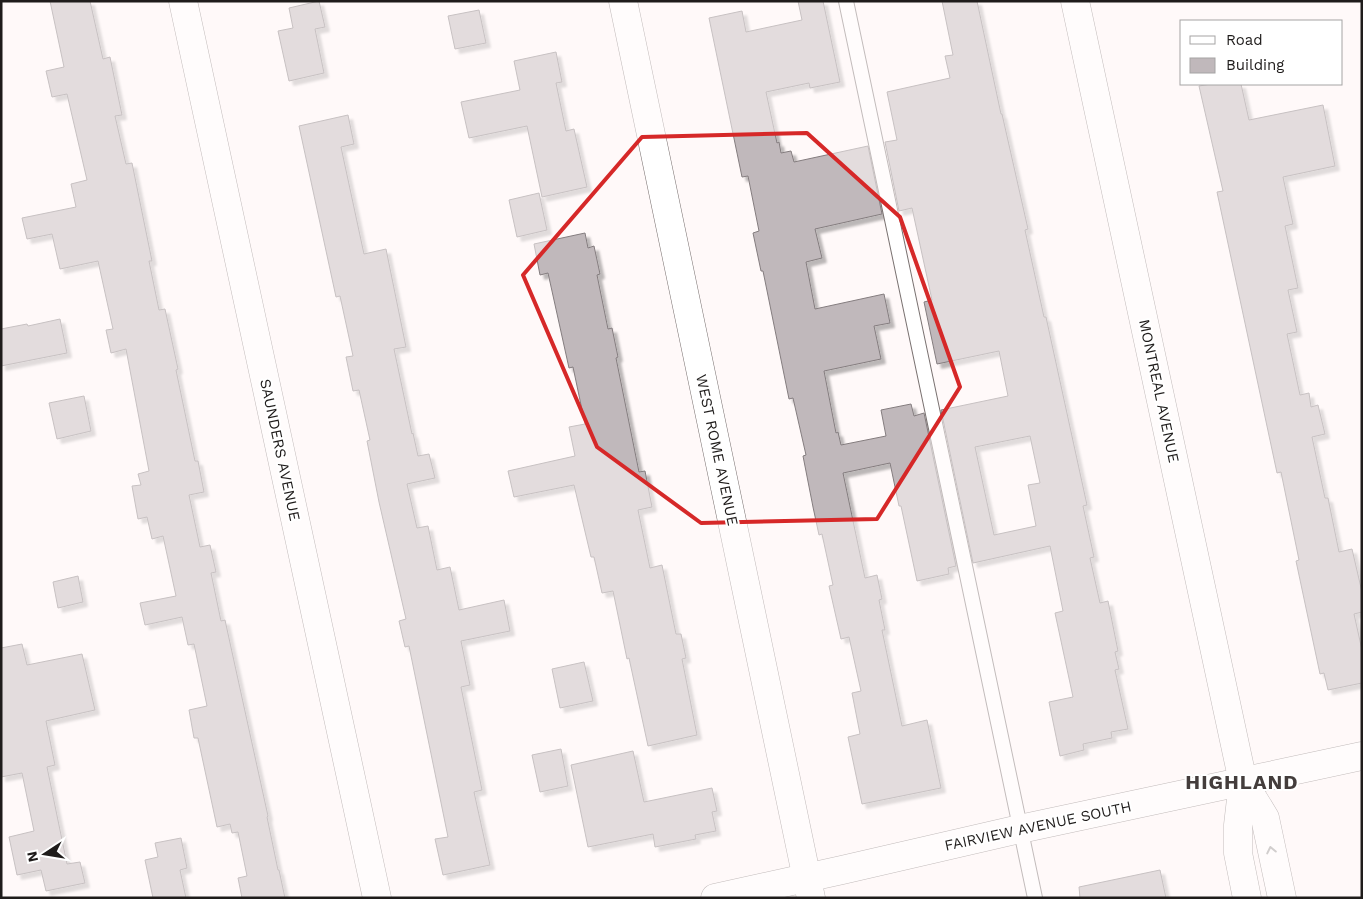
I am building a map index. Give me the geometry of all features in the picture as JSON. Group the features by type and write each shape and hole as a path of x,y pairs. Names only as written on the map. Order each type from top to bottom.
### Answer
{"street":[{"name":"SAUNDERS AVENUE","path":"184,1 377,898"},
{"name":"WEST ROME AVENUE","path":"623,1 809,888"},
{"name":"MONTREAL AVENUE","path":"1075,1 1243,782 1238,825 1238,853 1247,898"},
{"name":"FAIRVIEW AVENUE SOUTH","path":"715,898 809,888 1020,829 1362,756"},
{"name":"MONTREAL AVENUE","path":"1243,782 1265,818 1282,898"}],"lane":[{"path":"846,1 1035,898"}],"highlighted area":[{"path":"807,133 900,217 960,387 877,519 701,523 597,447 523,275 642,137"}],"building":[{"path":"50,1 90,1 103,59 110,57 122,115 115,116 126,164 132,163 152,261 149,261 159,310 165,309 195,461 198,461 204,492 189,495 200,547 210,545 216,572 211,573 221,621 225,620 285,898 242,898 238,878 247,876 238,832 232,833 230,824 217,827 198,738 194,738 189,710 207,706 194,644 188,645 182,617 145,625 140,603 176,596 163,536 152,539 147,517 138,519 132,486 141,485 138,474 149,471 126,349 111,353 106,330 113,329 98,261 60,269 52,234 27,239 22,218 76,207 71,184 87,180 67,94 52,97 46,71 64,67"},
{"path":"319,1 325,27 315,29 324,73 289,81 278,31 293,28 289,8"},
{"path":"798,1 823,1 840,82 810,88 809,83 766,92 777,143 779,142 781,153 791,151 794,162 868,146 882,214 815,229 822,258 806,262 815,309 884,294 890,323 874,326 881,359 824,371 836,433 838,432 841,445 886,436 881,410 911,404 914,416 924,413 956,566 948,568 949,574 917,581 890,463 843,473 865,578 877,575 882,599 879,600 885,630 882,630 902,726 927,720 941,788 862,804 848,737 860,734 852,693 861,691 849,637 841,639 829,586 833,585 822,534 819,535 813,507 803,456 806,455 793,398 789,399 763,271 761,271 753,233 759,231 748,176 742,177 709,18 742,11 746,32 802,20"},
{"path":"942,1 977,1 1028,229 1025,230 1087,505 1083,506 1094,557 1090,558 1100,603 1108,601 1118,651 1115,652 1119,669 1115,670 1128,729 1111,732 1112,738 1083,744 1084,750 1060,756 1049,702 1073,697 1055,613 1063,611 1050,546 973,563 941,410 1008,396 999,351 937,364 924,302 932,300 912,208 899,211 885,142 897,140 887,92 950,78 945,56 953,55","holes":["1030,436 1040,483 1028,485 1036,526 994,535 975,447"]},
{"path":"479,10 486,43 455,49 448,16"},
{"path":"556,52 562,82 556,83 566,131 574,129 587,187 542,197 527,126 469,138 461,102 520,90 514,61"},
{"path":"1241,85 1249,120 1323,105 1335,166 1283,177 1293,224 1285,226 1298,288 1288,290 1297,332 1287,334 1300,395 1309,393 1311,407 1318,405 1325,434 1312,437 1325,498 1328,498 1339,552 1352,549 1362,592 1362,612 1354,614 1362,650 1362,683 1328,690 1324,673 1320,674 1296,561 1299,560 1281,472 1277,473 1217,192 1223,191 1199,86"},
{"path":"348,115 354,144 341,147 364,254 386,249 406,347 394,349 412,434 418,456 429,454 435,478 407,484 417,528 428,526 437,570 450,567 459,610 504,600 510,631 461,641 470,685 461,687 482,790 474,792 490,865 443,875 435,839 448,837 409,646 405,647 399,621 406,619 379,502 367,441 370,440 359,390 353,391 346,357 353,356 340,296 336,297 299,126"},
{"path":"539,193 547,230 517,237 509,200"},
{"path":"585,233 588,248 594,246 600,274 597,275 608,329 612,328 618,357 616,358 639,472 645,471 652,507 638,510 650,568 662,565 676,634 681,634 686,658 682,659 697,735 648,746 613,591 602,593 594,557 591,557 574,485 514,497 508,471 575,456 569,427 585,424 573,367 569,368 548,273 540,275 534,244"},
{"path":"60,319 67,353 1,366 1,329 27,324 28,326"},
{"path":"84,396 91,431 57,439 49,403"},
{"path":"78,576 83,602 58,608 53,582"},
{"path":"22,644 27,665 82,654 95,710 46,721 55,765 47,767 67,864 80,862 85,883 46,891 41,870 17,875 9,837 34,831 22,773 1,777 1,648"},
{"path":"584,662 593,701 560,708 552,669"},
{"path":"561,749 568,786 540,792 532,755"},
{"path":"633,751 644,802 712,788 717,811 712,812 716,831 695,835 696,839 655,847 653,834 588,847 571,765"},
{"path":"181,838 187,868 180,870 186,898 153,898 145,860 158,857 155,843"},
{"path":"1160,870 1166,898 1080,898 1079,887"}],"district":[{"name":"HIGHLAND","path":"1242,782"}]}
